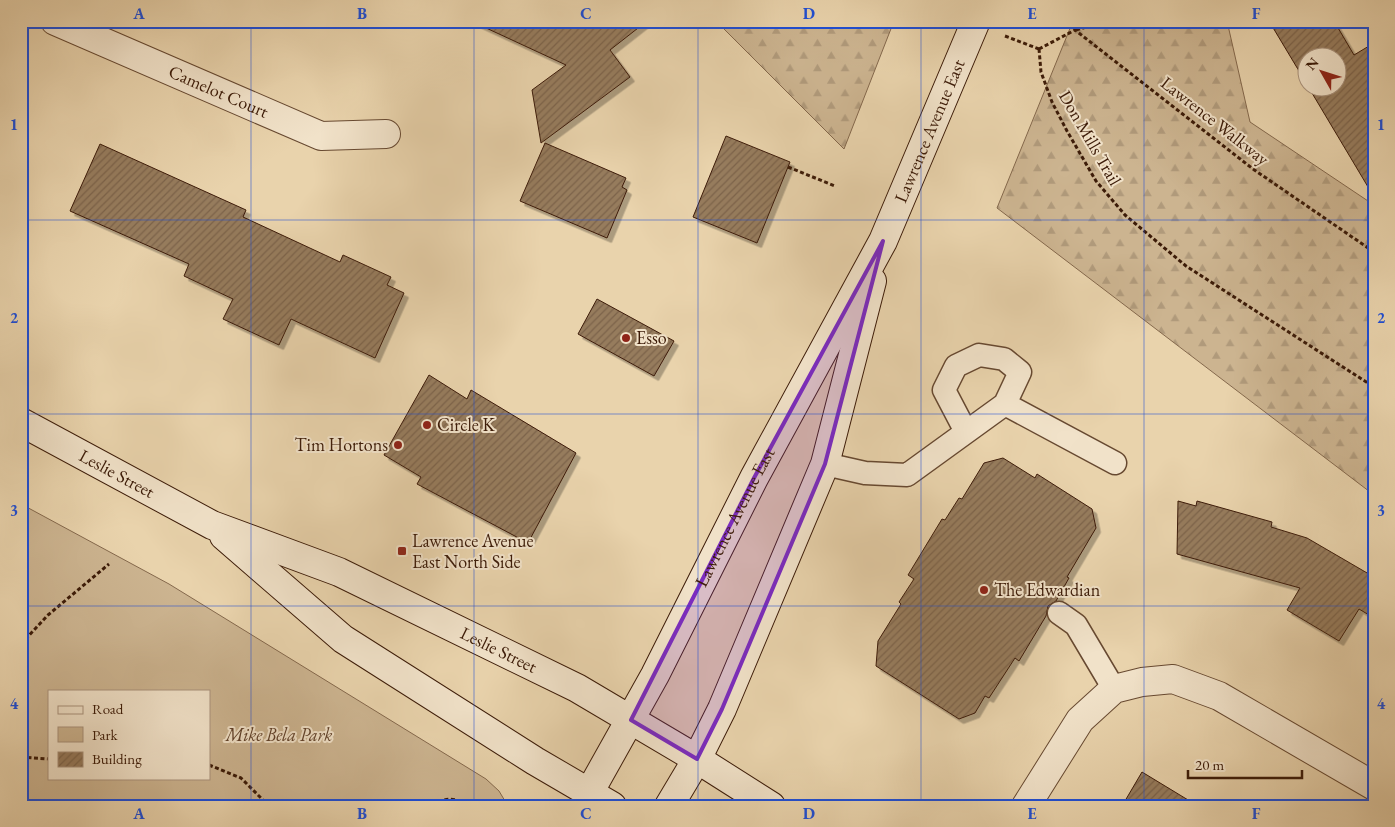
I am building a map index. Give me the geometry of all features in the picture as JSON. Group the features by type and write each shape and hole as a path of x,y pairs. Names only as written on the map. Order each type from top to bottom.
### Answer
{"main road":[{"name":"Camelot Court","path":"55,21 321,136 386,134"},
{"name":"Lawrence Avenue East","path":"600,799 631,720 754,478 883,241 976,21"},
{"name":"Lawrence Avenue East","path":"669,806 697,759 722,709 825,464 883,241"},
{"name":"Leslie Street","path":"21,422 212,525 339,572 577,688 697,759 771,806"},
{"name":"Leslie Street","path":"212,525 343,639 535,761 600,799"},
{"path":"1026,806 1080,720 1114,689 1142,682 1173,679 1219,696 1374,786"}],"lane":[{"path":"825,464 865,473 907,475 1005,404 1020,372 1004,359 979,355 956,366 944,390 966,432"},
{"path":"1005,404 1115,463"},
{"path":"1059,613 1076,625 1114,689"}],"path":[{"path":"1018,42 1039,49 1076,30 1107,21"},
{"name":"Lawrence Walkway","path":"1076,30 1253,169 1374,252"},
{"name":"Don Mills Trail","path":"1039,49 1041,72 1052,102 1067,131 1096,181 1125,215 1186,266 1374,386"},
{"path":"788,167 834,186"},
{"path":"21,644 48,615 109,564"},
{"path":"21,757 48,759"},
{"path":"210,765 241,778 268,806"},
{"path":"433,806 442,800 450,799 458,800 467,806"}],"highlighted area":[{"path":"883,241 825,464 722,709 697,759 631,720 754,478"}],"green space":[{"path":"716,21 894,21 844,149"},
{"path":"1073,21 1227,21 1250,122 1374,205 1374,495 997,208"},
{"name":"Mike Bela Park","path":"21,504 169,584 486,779 499,791 508,806 21,806"}],"building":[{"path":"471,21 647,21 610,50 630,77 541,143 532,90 566,65"},
{"path":"1269,21 1334,21 1354,55 1374,43 1374,197 1315,98 1348,98 1348,48 1298,48 1298,69"},
{"path":"726,136 790,162 757,243 693,217"},
{"path":"545,143 626,178 622,187 627,190 607,238 520,201"},
{"path":"100,144 246,210 243,217 340,262 343,255 391,277 387,285 404,293 375,358 291,319 279,345 223,319 233,299 184,276 189,264 70,211"},
{"name":"Esso","path":"597,299 674,341 654,376 578,334"},
{"path":"429,375 467,399 471,390 576,453 528,543 417,484 421,477 384,455"},
{"name":"The Edwardian","path":"1003,458 1035,478 1037,474 1092,509 1096,528 1067,577 1069,578 1056,601 1048,606 1046,616 1019,661 1015,658 989,698 985,696 975,713 959,719 876,666 878,641 914,579 908,575 942,519 945,520 959,498 962,499 984,463"},
{"path":"1178,501 1196,506 1197,501 1272,522 1271,527 1307,538 1374,577 1374,618 1359,609 1339,641 1287,610 1300,588 1177,554"},
{"path":"1142,772 1198,806 1122,806"}],"place":[{"name":"Esso","path":"626,338"},
{"name":"Circle K","path":"427,425"},
{"name":"Tim Hortons","path":"398,445"},
{"name":"Lawrence Avenue East North Side","path":"402,551"},
{"name":"The Edwardian","path":"984,590"}]}
